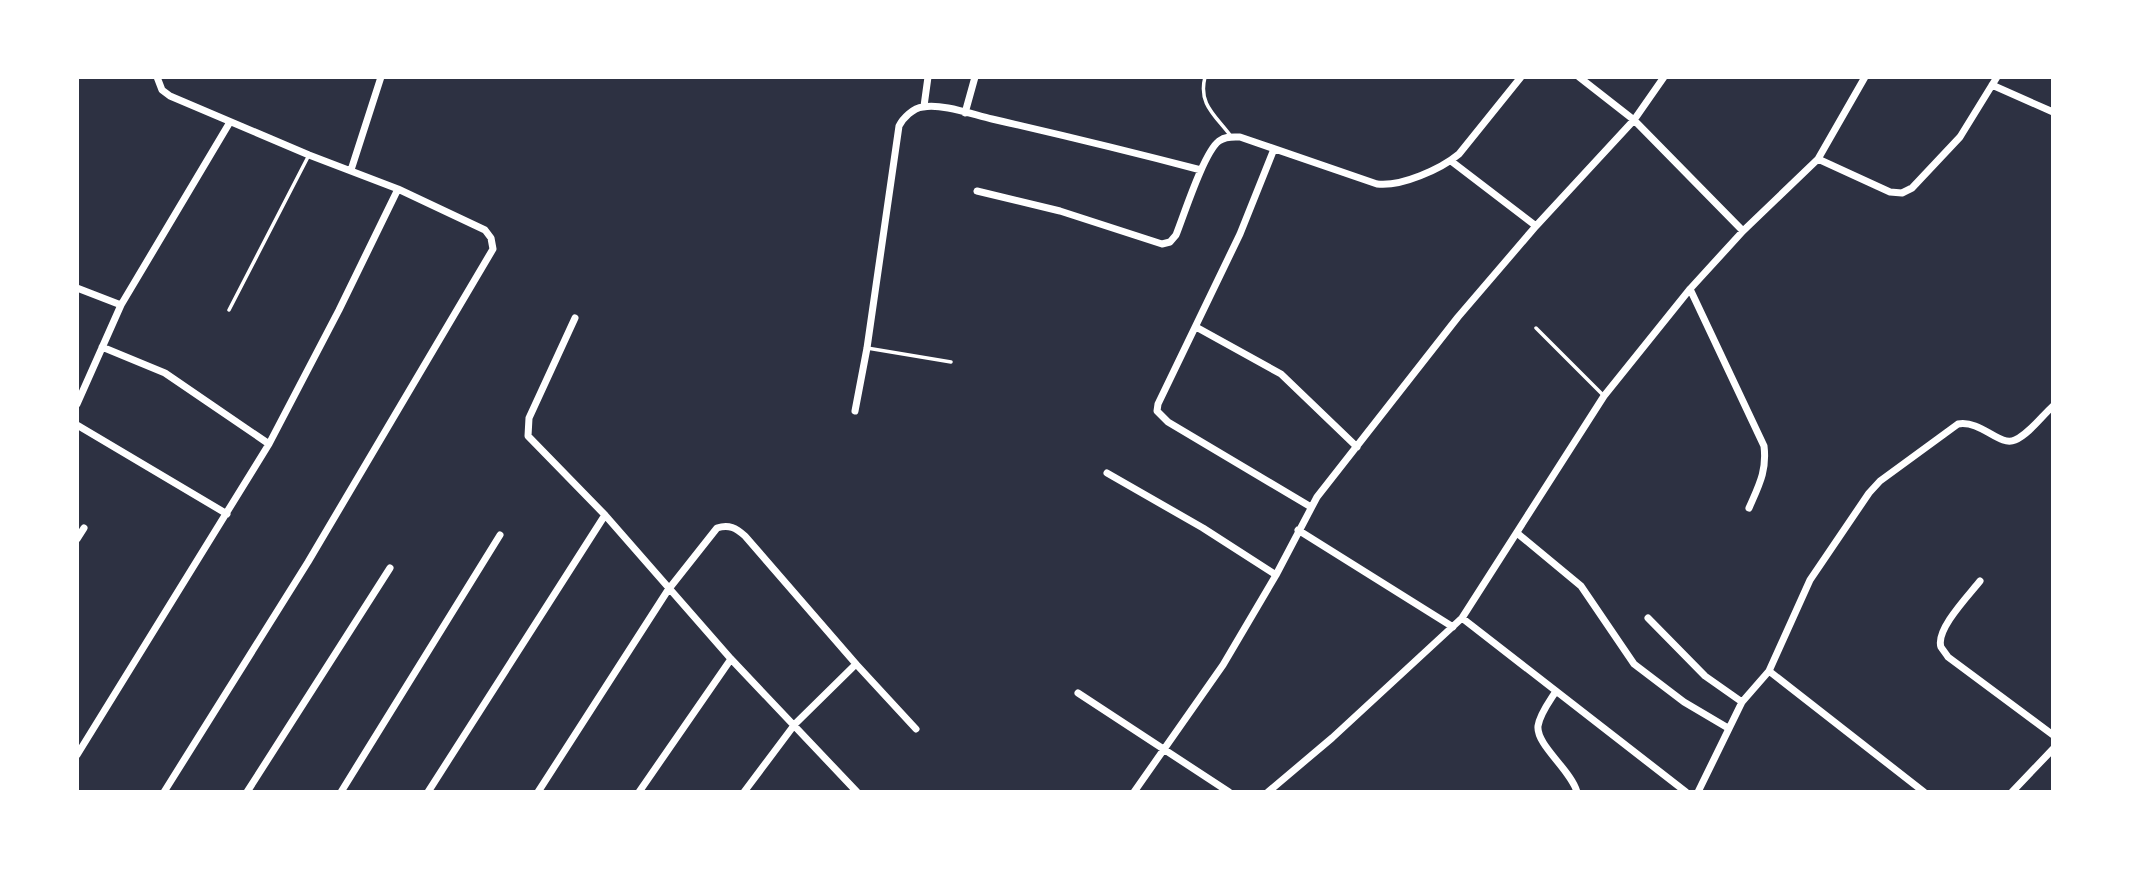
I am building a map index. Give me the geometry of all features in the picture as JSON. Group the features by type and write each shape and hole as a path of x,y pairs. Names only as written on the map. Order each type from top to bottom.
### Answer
{"street":[{"path":"158,77 162,90 170,96 309,155 398,188 485,230 491,238 493,249 308,562 164,792"},
{"path":"351,170 381,77"},
{"path":"924,106 928,77"},
{"path":"965,113 975,77"},
{"path":"977,191 1069,213 1162,244 1170,242 1176,235 1201,170 1216,142 1240,137 1377,184 1390,186 1443,166 1460,154 1521,77"},
{"path":"1579,77 1634,120 1743,231"},
{"path":"1134,792 1223,665 1276,575 1317,497 1458,317 1536,226 1634,120 1664,77"},
{"path":"1268,792 1332,738 1462,618 1604,396 1690,289 1743,231 1818,159 1865,77"},
{"path":"1818,159 1890,192 1902,193 1912,188 1960,137 1997,77"},
{"path":"1992,85 2053,112"},
{"path":"855,411 867,348 898,126 916,109 924,106 965,113 1100,143 1201,170"},
{"path":"77,404 121,305 230,122"},
{"path":"1274,149 1240,234 1157,411 1161,418 1311,507"},
{"path":"1451,161 1536,226"},
{"path":"77,755 269,444 339,310 398,188"},
{"path":"77,288 121,305"},
{"path":"1690,289 1764,446 1766,463 1749,508"},
{"path":"575,318 529,418 528,436 605,515 668,590 857,792"},
{"path":"1196,327 1280,374 1357,447"},
{"path":"102,347 165,373 269,444"},
{"path":"1698,792 1742,702 1769,671 1810,580 1880,481 1958,424 1968,422 2010,442 2018,439 2053,406"},
{"path":"77,425 227,514"},
{"path":"1107,473 1203,528 1276,575"},
{"path":"428,792 605,515"},
{"path":"538,792 668,590 717,528 726,526 736,528 746,536 916,729"},
{"path":"77,539 84,528"},
{"path":"1298,530 1453,627"},
{"path":"1517,533 1581,586 1634,664 1684,702 1728,728"},
{"path":"341,792 500,535"},
{"path":"247,792 390,568"},
{"path":"1979,580 1943,628 1941,648 1948,657 2053,735"},
{"path":"1462,618 1686,792"},
{"path":"1648,618 1705,676 1742,702"},
{"path":"639,792 731,659"},
{"path":"744,792 795,724 856,664"},
{"path":"1769,671 1924,792"},
{"path":"1556,691 1541,716 1538,727 1540,738 1572,778 1577,792"},
{"path":"1078,693 1229,792"},
{"path":"2012,792 2053,749"}],"lane":[{"path":"1205,77 1201,90 1204,101 1231,137"},
{"path":"229,310 309,155"},
{"path":"1536,328 1604,396"},
{"path":"867,348 951,362"}]}
